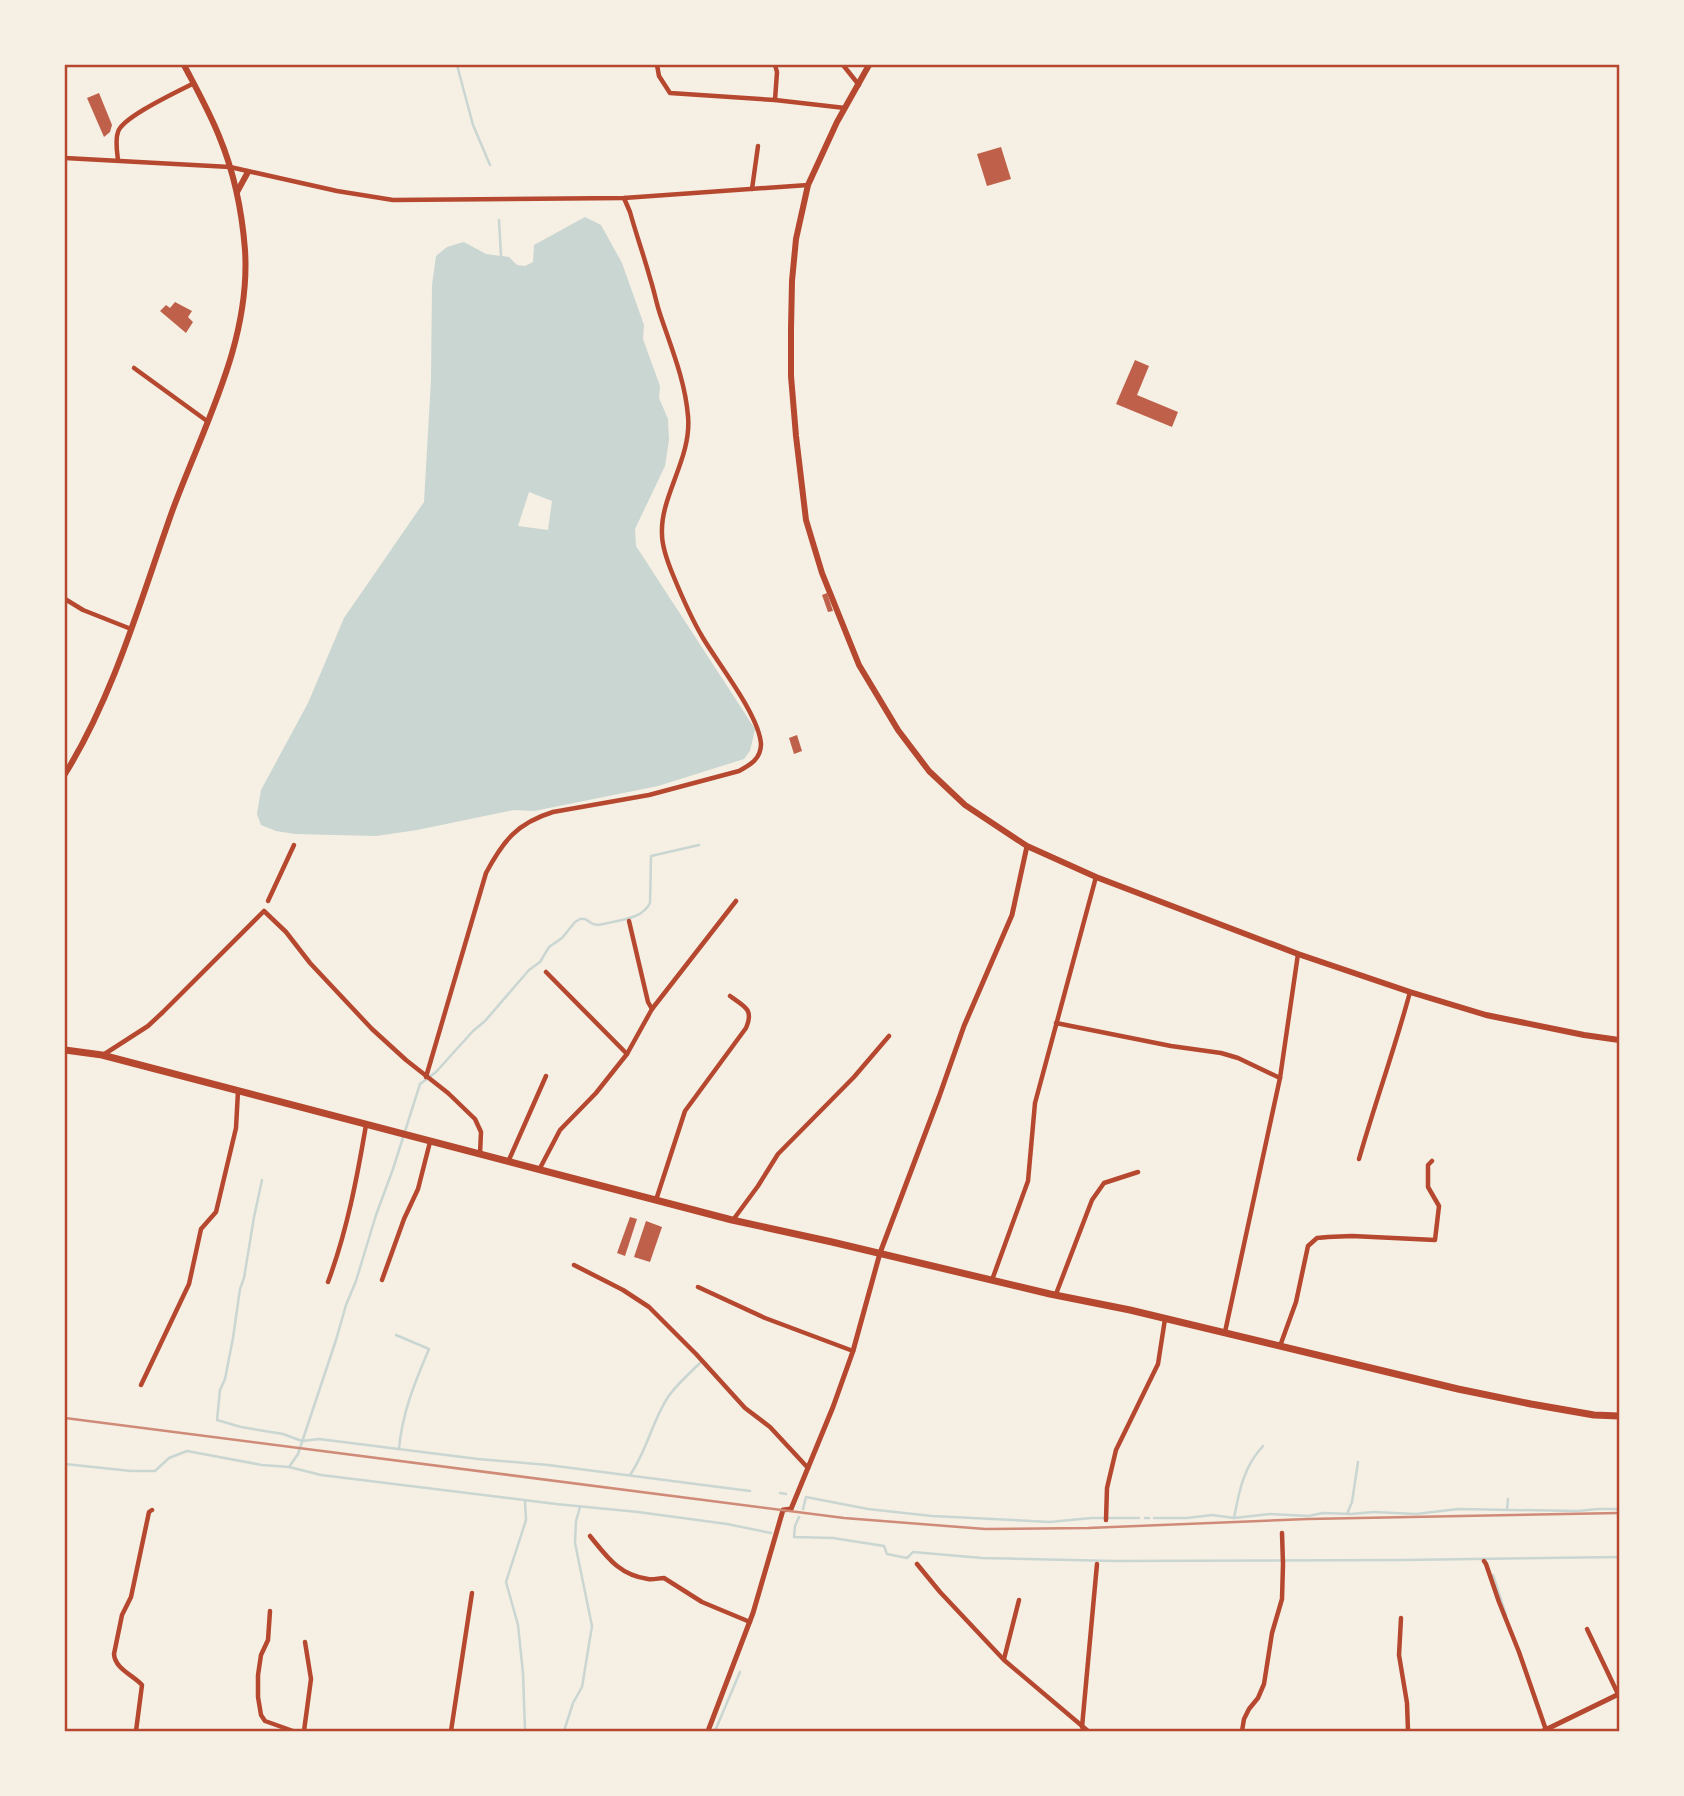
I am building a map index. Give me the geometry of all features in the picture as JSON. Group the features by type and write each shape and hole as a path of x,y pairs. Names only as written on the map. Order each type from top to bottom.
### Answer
{"main road":[{"path":"869,65 837,122 808,185 796,239 792,281 791,376 796,436 806,520 822,573 859,666 898,730 929,771 965,805 1027,846 1096,877 1297,954 1410,992 1486,1015 1619,1040"},
{"path":"65,774 101,706 132,629 174,509 229,367 241,315 245,250 237,192 220,136 184,66"},
{"path":"237,192 248,172"},
{"path":"65,1050 102,1055 732,1220 1531,1404 1594,1415 1619,1416"}],"street":[{"path":"184,66 193,65"},
{"path":"657,65 659,76 670,93 846,108"},
{"path":"775,65 775,100"},
{"path":"843,65 859,85"},
{"path":"117,160 118,132 122,126 150,106 194,83"},
{"path":"752,188 758,146"},
{"path":"65,158 230,167 337,191 393,200 624,198 808,185"},
{"path":"426,1077 486,873 508,837 538,817 553,812 649,795 739,771 751,765 758,757 761,746 752,716 685,604 668,564 661,536 663,517 684,454 688,418 682,381 624,198"},
{"path":"134,368 207,421"},
{"path":"65,599 83,610 132,629"},
{"path":"268,901 294,845"},
{"path":"708,1731 750,1622 783,1510 791,1509 833,1407 853,1351 880,1253 964,1026 1012,915 1027,846"},
{"path":"992,1280 1028,1181 1035,1103 1096,877"},
{"path":"539,1171 560,1130 596,1093 627,1054 652,1009 736,901"},
{"path":"102,1055 156,1019 264,911 286,932 345,1001 390,1046 448,1093 475,1119 481,1132 480,1155"},
{"path":"629,921 652,1009"},
{"path":"1225,1332 1280,1078 1297,954"},
{"path":"546,972 627,1054"},
{"path":"1359,1159 1410,992"},
{"path":"656,1200 685,1111 746,1028 750,1018 748,1010 730,996"},
{"path":"1056,1023 1221,1053 1280,1078"},
{"path":"732,1220 778,1154 854,1077 889,1036"},
{"path":"508,1163 546,1076"},
{"path":"141,1385 189,1284 201,1229 216,1212 236,1128 238,1091"},
{"path":"328,1282 353,1199 366,1124"},
{"path":"382,1280 418,1189 430,1142"},
{"path":"1280,1346 1296,1302 1308,1246 1317,1238 1352,1236 1435,1240 1439,1206 1428,1187 1428,1165 1432,1161"},
{"path":"1055,1295 1092,1200 1101,1186 1138,1172"},
{"path":"574,1265 624,1290 649,1307 745,1408 770,1427 808,1468"},
{"path":"698,1287 765,1318 853,1351"},
{"path":"1106,1517 1107,1488 1116,1450 1158,1364 1165,1320"},
{"path":"136,1731 142,1685 115,1662 114,1654 120,1620 131,1597 149,1512 152,1510"},
{"path":"1242,1731 1244,1719 1265,1684 1272,1633 1282,1599 1282,1533"},
{"path":"590,1536 615,1566 622,1570 649,1580 664,1578 702,1602 750,1622"},
{"path":"1484,1561 1545,1730 1619,1694 1587,1629"},
{"path":"917,1564 1003,1660 1088,1731"},
{"path":"1082,1728 1097,1564"},
{"path":"451,1731 472,1593"},
{"path":"1003,1660 1018,1600"},
{"path":"270,1611 268,1640 261,1655 258,1675 261,1715 265,1721 293,1731"},
{"path":"1401,1618 1399,1655 1407,1703 1408,1731"},
{"path":"304,1731 311,1679 305,1642"}],"shaded area":[{"path":"585,217 601,225 622,263 644,325 643,339 660,386 659,398 668,419 669,440 665,466 635,529 636,546 755,729 750,751 744,759 658,786 534,811 514,810 417,830 376,836 295,834 261,825 257,814 261,790 308,703 344,618 424,502 431,380 432,285 436,256 447,247 464,242 486,254 509,257 517,265 525,266 533,262 534,245","holes":["529,492 552,501 548,530 518,526"]}],"building":[{"path":"99,93 112,125 110,132 104,137 87,98"},
{"path":"1001,147 1011,179 987,186 977,154"},
{"path":"175,302 192,311 188,317 193,322 186,333 160,311 166,305 170,308"},
{"path":"1135,360 1149,366 1137,395 1178,412 1172,427 1116,404"},
{"path":"827,593 833,611 828,612 822,595"},
{"path":"797,735 802,751 794,754 789,738"},
{"path":"630,1217 637,1219 625,1256 617,1253"},
{"path":"646,1221 662,1227 650,1262 634,1257"}],"waterway":[{"path":"457,65 473,125 490,165"},
{"path":"499,220 501,256"},
{"path":"289,1467 298,1454 420,1084 436,1072 485,1021 529,970 540,962 549,947 562,938 575,922 585,919 599,925 635,916 646,909 650,903 651,856 699,845"},
{"path":"262,1180 225,1379 220,1390 217,1420 283,1434 302,1441 319,1439 750,1491"},
{"path":"396,1335 429,1349 406,1410 399,1449"},
{"path":"630,1475 668,1397 702,1361"},
{"path":"1234,1518 1247,1470 1263,1446"},
{"path":"65,1464 155,1471 169,1458 187,1451 262,1465 289,1467 321,1475 638,1512 771,1533"},
{"path":"1347,1514 1352,1502 1358,1462"},
{"path":"780,1493 786,1494"},
{"path":"803,1509 806,1497 868,1509 932,1516 1050,1522 1091,1518 1139,1518"},
{"path":"1507,1509 1508,1499"},
{"path":"525,1502 526,1520 506,1582 518,1625 525,1731"},
{"path":"564,1731 573,1703 582,1687 592,1626 575,1543 580,1507"},
{"path":"1154,1518 1212,1515 1234,1518 1270,1514 1308,1516 1374,1512 1416,1514 1458,1509 1619,1509"},
{"path":"799,1517 794,1537 833,1538 884,1546 887,1554 907,1558 913,1552 982,1558 1114,1561 1619,1557"},
{"path":"1493,1575 1506,1615"},
{"path":"715,1731 740,1672"}],"railway":[{"path":"65,1418 844,1518 985,1529 1619,1513"}]}
